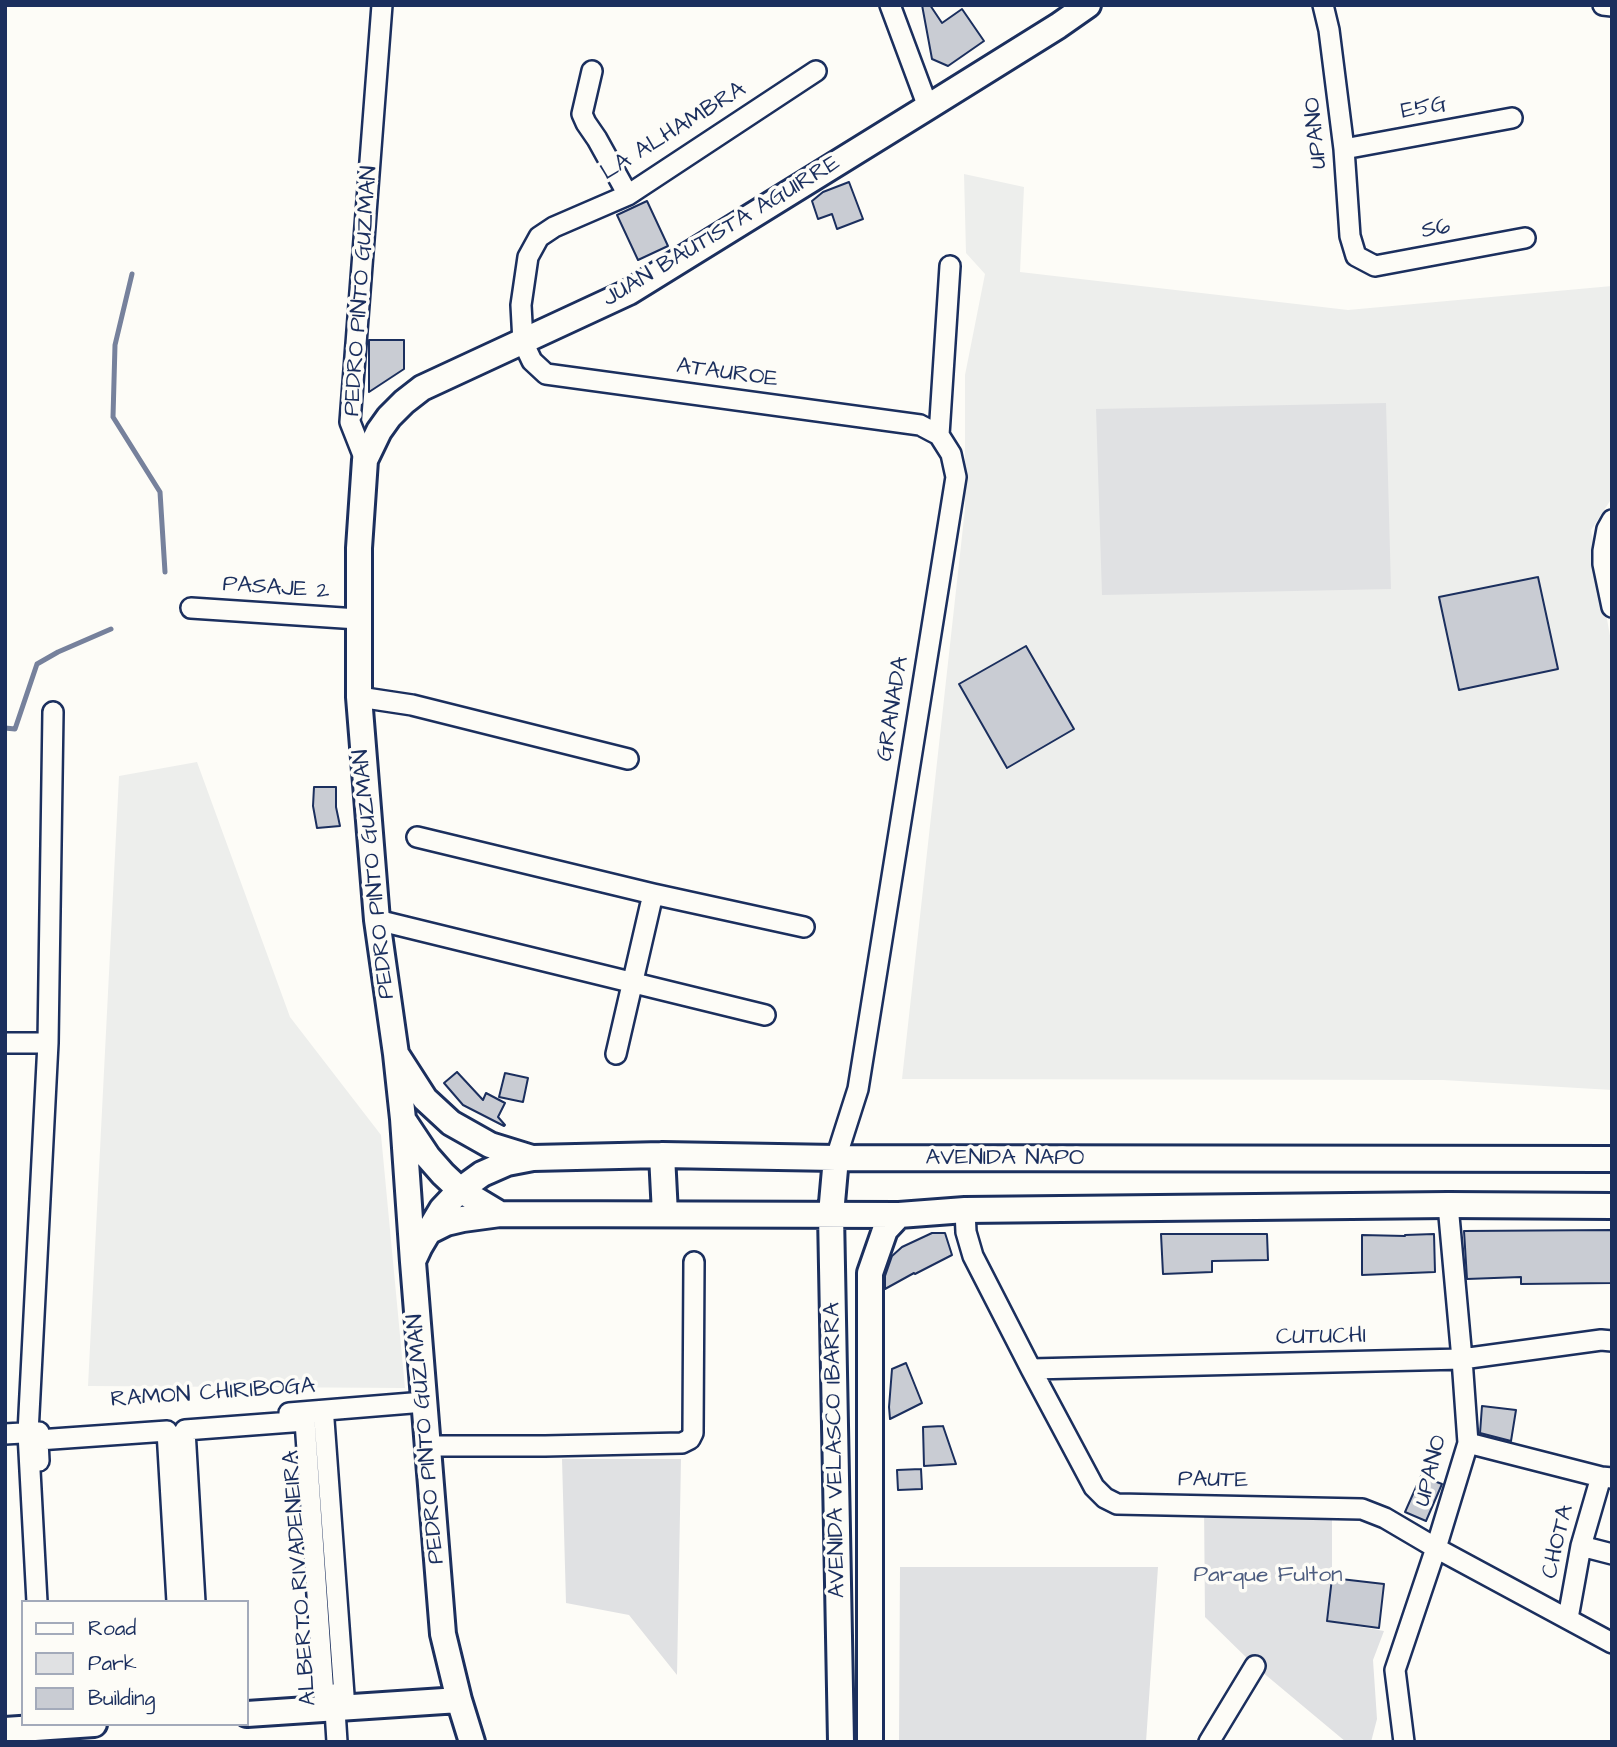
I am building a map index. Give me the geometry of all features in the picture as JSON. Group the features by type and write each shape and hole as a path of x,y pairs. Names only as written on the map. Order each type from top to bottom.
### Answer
{"main road":[{"name":"JUAN BAUTISTA AGUIRRE","path":"365,460 389,417 404,401 422,388 629,292 1088,5"},
{"name":"PEDRO PINTO GUZMAN","path":"365,460 359,548 359,697 377,920 403,1119 412,1262 443,1634 472,1742"},
{"path":"396,1054 425,1099 451,1123 490,1145 533,1158"},
{"path":"403,1119 428,1157 443,1174 460,1190 499,1214"},
{"name":"AVENIDA NAPO","path":"412,1262 442,1209 460,1190 482,1174 507,1163 533,1158 662,1155 836,1158 1612,1159"},
{"path":"662,1155 665,1214"},
{"name":"AVENIDA VELASCO IBARRA","path":"836,1158 831,1214 841,1742"},
{"path":"428,1232 454,1221 499,1214 899,1215 965,1210 1612,1206"},
{"name":"AVENIDA VELASCO IBARRA","path":"870,1742 870,1273 885,1230 899,1215"},
{"path":"248,1714 334,1700 459,1700"},
{"path":"5,1730 44,1726"}],"street":[{"name":"PEDRO PINTO GUZMAN","path":"365,460 351,422 382,5"},
{"path":"890,5 928,107"},
{"name":"UPANO","path":"1323,5 1329,30 1344,149 1350,236 1356,256"},
{"path":"1603,5 1612,6"},
{"path":"592,71 582,114 628,195"},
{"name":"LA ALHAMBRA","path":"523,342 521,304 528,257 539,237 554,227 628,195 816,71"},
{"name":"E5G","path":"1344,149 1512,118"},
{"name":"S6","path":"1356,256 1375,265 1525,239"},
{"name":"GRANADA","path":"836,1158 858,1089 956,477 951,454 939,435 950,266"},
{"name":"ATAUROE","path":"523,342 532,361 546,374 920,425 939,435"},
{"path":"1612,520 1607,529 1603,551 1612,607"},
{"name":"PASAJE 2","path":"191,608 358,619"},
{"path":"359,697 412,705 628,759"},
{"path":"37,1600 28,1433 48,1043 53,712"},
{"path":"417,837 804,927"},
{"path":"616,1054 653,894"},
{"path":"377,920 765,1015"},
{"path":"5,1043 48,1043"},
{"name":"UPANO","path":"1405,1742 1395,1670 1468,1443 1448,1205"},
{"name":"PAUTE","path":"965,1210 965,1233 973,1256 1094,1487 1105,1498 1117,1504 1362,1509 1385,1518 1612,1643"},
{"path":"428,1446 682,1443 690,1439 693,1433 694,1262"},
{"name":"CUTUCHI","path":"1031,1369 1462,1359 1601,1340 1612,1341"},
{"name":"RAMON CHIRIBOGA","path":"5,1434 177,1421 319,1415 424,1402"},
{"name":"ALBERTO RIVADENEIRA","path":"319,1415 337,1742"},
{"path":"177,1421 186,1600"},
{"path":"195,1600 186,1430 305,1421 334,1700"},
{"path":"47,1600 38,1440 167,1431 177,1600"},
{"path":"1468,1443 1606,1477"},
{"name":"CHOTA","path":"1568,1618 1581,1546 1606,1477"},
{"path":"1581,1546 1612,1554"},
{"path":"1209,1742 1255,1666"}],"shaded area":[{"path":"964,174 1024,187 1020,272 1348,310 1612,286 1612,498 1591,530 1612,647 1612,1090 1443,1080 902,1079 965,509 965,375 985,274 966,253"},
{"path":"197,762 290,1017 381,1135 405,1388 88,1386 119,776"}],"green space":[{"path":"1386,403 1391,589 1102,595 1096,409"},
{"path":"562,1459 681,1459 677,1675 629,1615 566,1603"},
{"name":"Parque Fulton","path":"1204,1505 1332,1508 1332,1578 1327,1621 1384,1631 1373,1660 1377,1719 1371,1742 1346,1742 1255,1666 1205,1617"},
{"path":"900,1567 1158,1567 1146,1742 899,1742"}],"building":[{"path":"922,5 930,5 942,23 962,9 984,41 948,66 932,59"},
{"path":"849,182 863,219 837,229 832,214 818,219 812,201 823,192"},
{"path":"647,201 668,246 638,260 617,215"},
{"path":"369,340 404,340 404,369 369,392"},
{"path":"1538,577 1558,669 1459,690 1439,597"},
{"path":"1026,646 1074,729 1007,768 959,684"},
{"path":"314,787 336,787 340,826 317,828 313,806"},
{"path":"457,1072 483,1100 486,1093 505,1103 498,1117 504,1126 463,1105 444,1083"},
{"path":"505,1073 528,1078 523,1102 499,1097"},
{"path":"1612,1230 1612,1283 1521,1284 1521,1277 1467,1279 1464,1231"},
{"path":"932,1233 945,1233 952,1255 885,1289 885,1276 892,1256 902,1247"},
{"path":"1161,1234 1267,1234 1268,1260 1212,1261 1212,1272 1163,1274"},
{"path":"1434,1234 1435,1272 1362,1275 1362,1235"},
{"path":"906,1363 922,1403 890,1419 892,1369"},
{"path":"1482,1406 1516,1410 1511,1441 1480,1433"},
{"path":"943,1426 956,1464 924,1466 923,1427"},
{"path":"921,1469 922,1489 898,1490 897,1470"},
{"path":"1421,1476 1442,1484 1426,1521 1405,1512"},
{"path":"1332,1578 1384,1584 1379,1628 1327,1621"}],"waterway":[{"path":"132,274 115,345 113,417 160,492 165,572"},
{"path":"5,728 15,729 37,664 111,629"}]}
